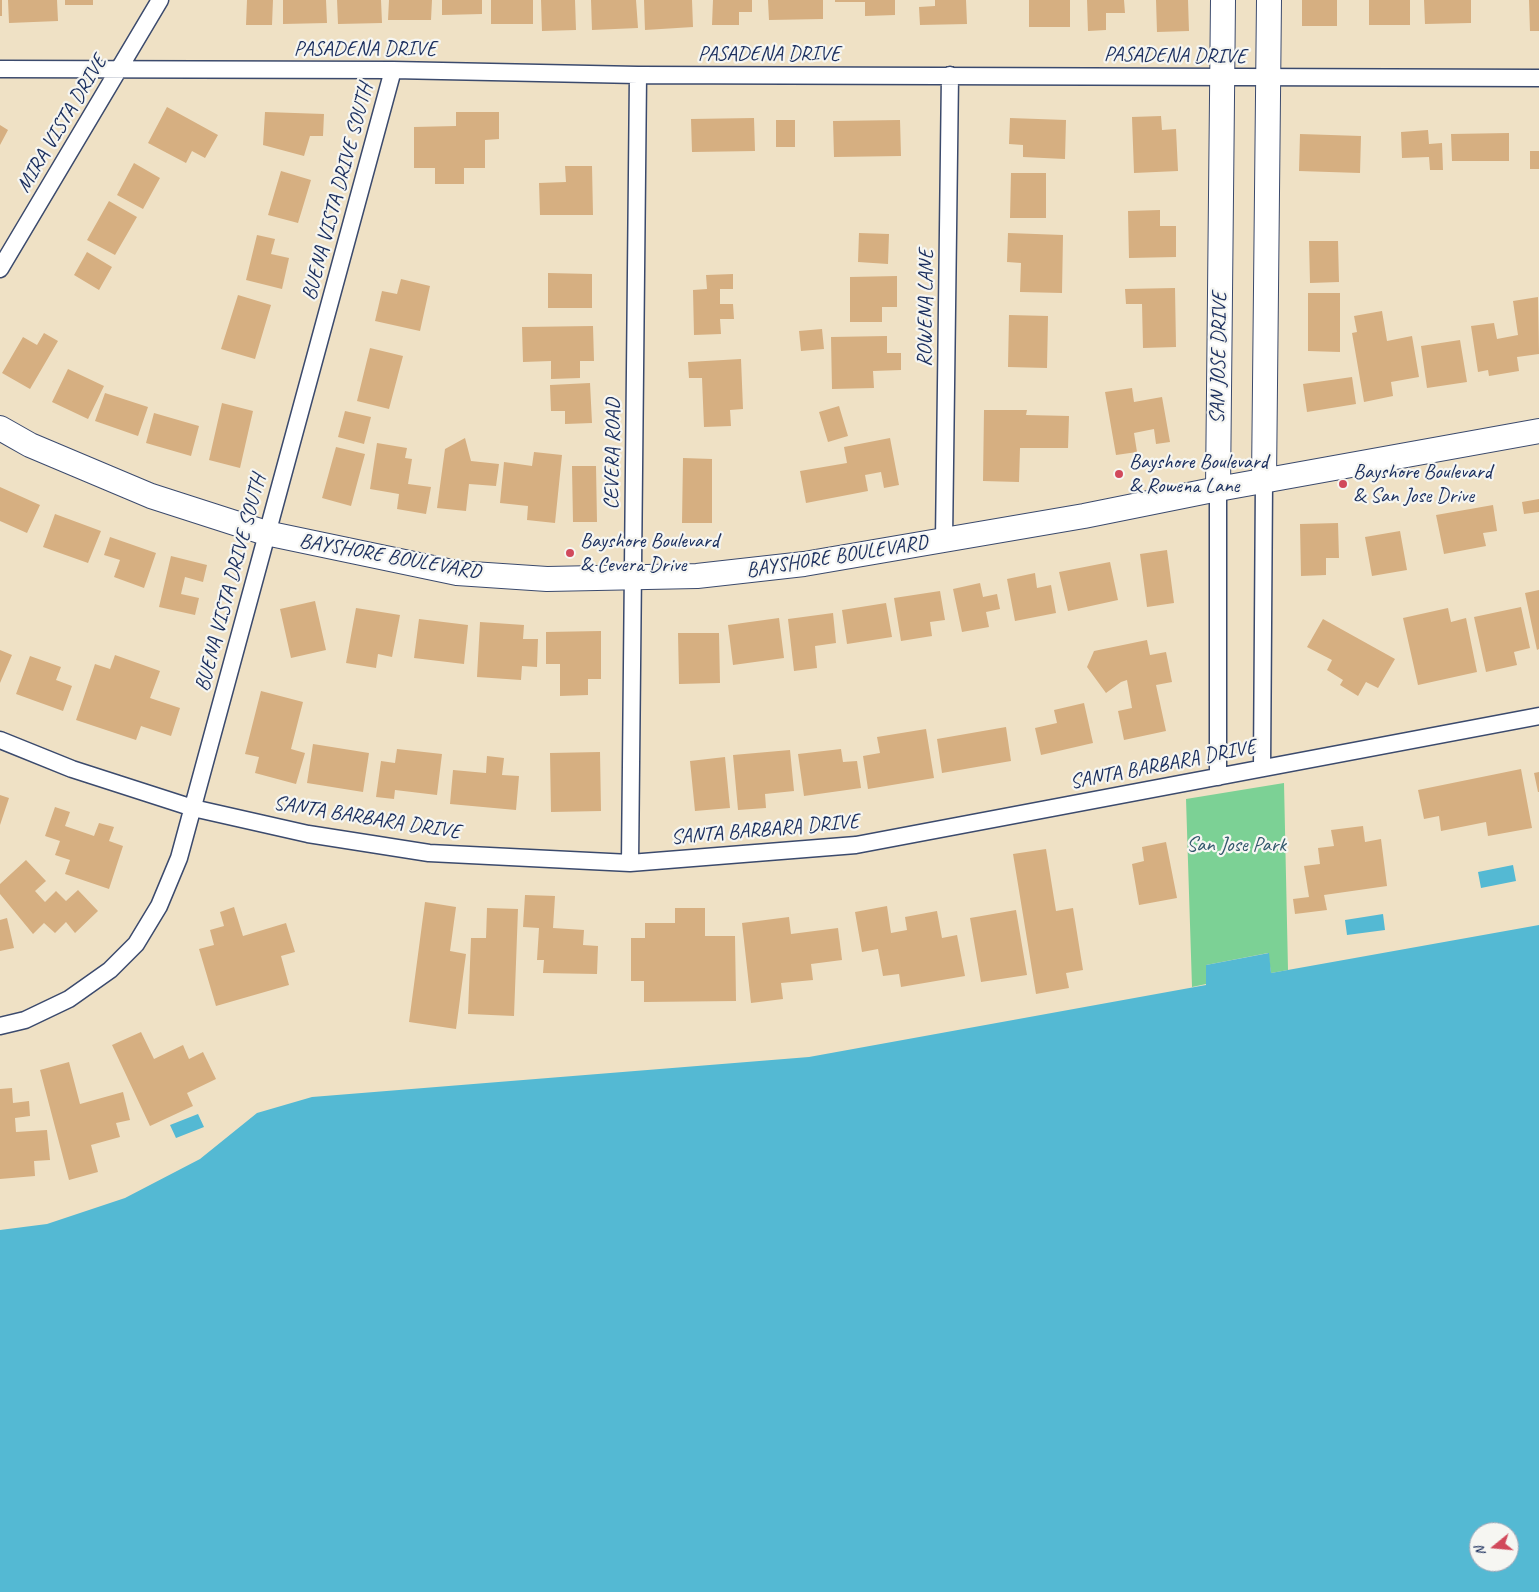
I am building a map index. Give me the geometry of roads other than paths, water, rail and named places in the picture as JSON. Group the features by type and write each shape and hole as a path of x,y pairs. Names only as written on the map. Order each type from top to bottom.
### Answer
{"main road":[{"name":"SAN JOSE DRIVE","path":"1218,489 1222,0"},
{"path":"1264,481 1269,0"},
{"name":"BAYSHORE BOULEVARD","path":"0,428 30,445 151,496 266,533 457,573 547,579 697,576 754,571 944,540 1539,431"}],"street":[{"name":"MIRA VISTA DRIVE","path":"0,269 160,0"},
{"name":"PASADENA DRIVE","path":"0,69 393,70 638,75 1539,78"},
{"name":"BUENA VISTA DRIVE SOUTH","path":"0,1026 25,1020 69,999 110,970 136,944 159,906 179,858 393,70"},
{"name":"CEVERA ROAD","path":"630,863 638,75"},
{"name":"ROWENA LANE","path":"944,540 950,75"},
{"path":"1262,768 1264,481"},
{"name":"SAN JOSE DRIVE","path":"1218,489 1218,777"},
{"name":"SANTA BARBARA DRIVE","path":"0,740 72,769 192,808 308,834 429,853 630,863 856,845 1539,716"}],"water":[{"path":"1513,865 1516,881 1481,888 1478,872"},
{"path":"1383,914 1385,930 1347,935 1345,920"},
{"path":"1539,925 1539,1592 0,1592 0,1230 47,1224 125,1198 200,1159 257,1113 312,1097 809,1057 1206,985 1206,965 1269,953 1271,973"},
{"path":"198,1114 204,1127 176,1138 170,1125"}],"place":[{"name":"Bayshore Boulevard & Rowena Lane","path":"1119,474"},
{"name":"Bayshore Boulevard & San Jose Drive","path":"1343,484"},
{"name":"Bayshore Boulevard & Cevera Drive","path":"570,553"}],"park label":[{"name":"San Jose Park","path":"1236,845"}]}
